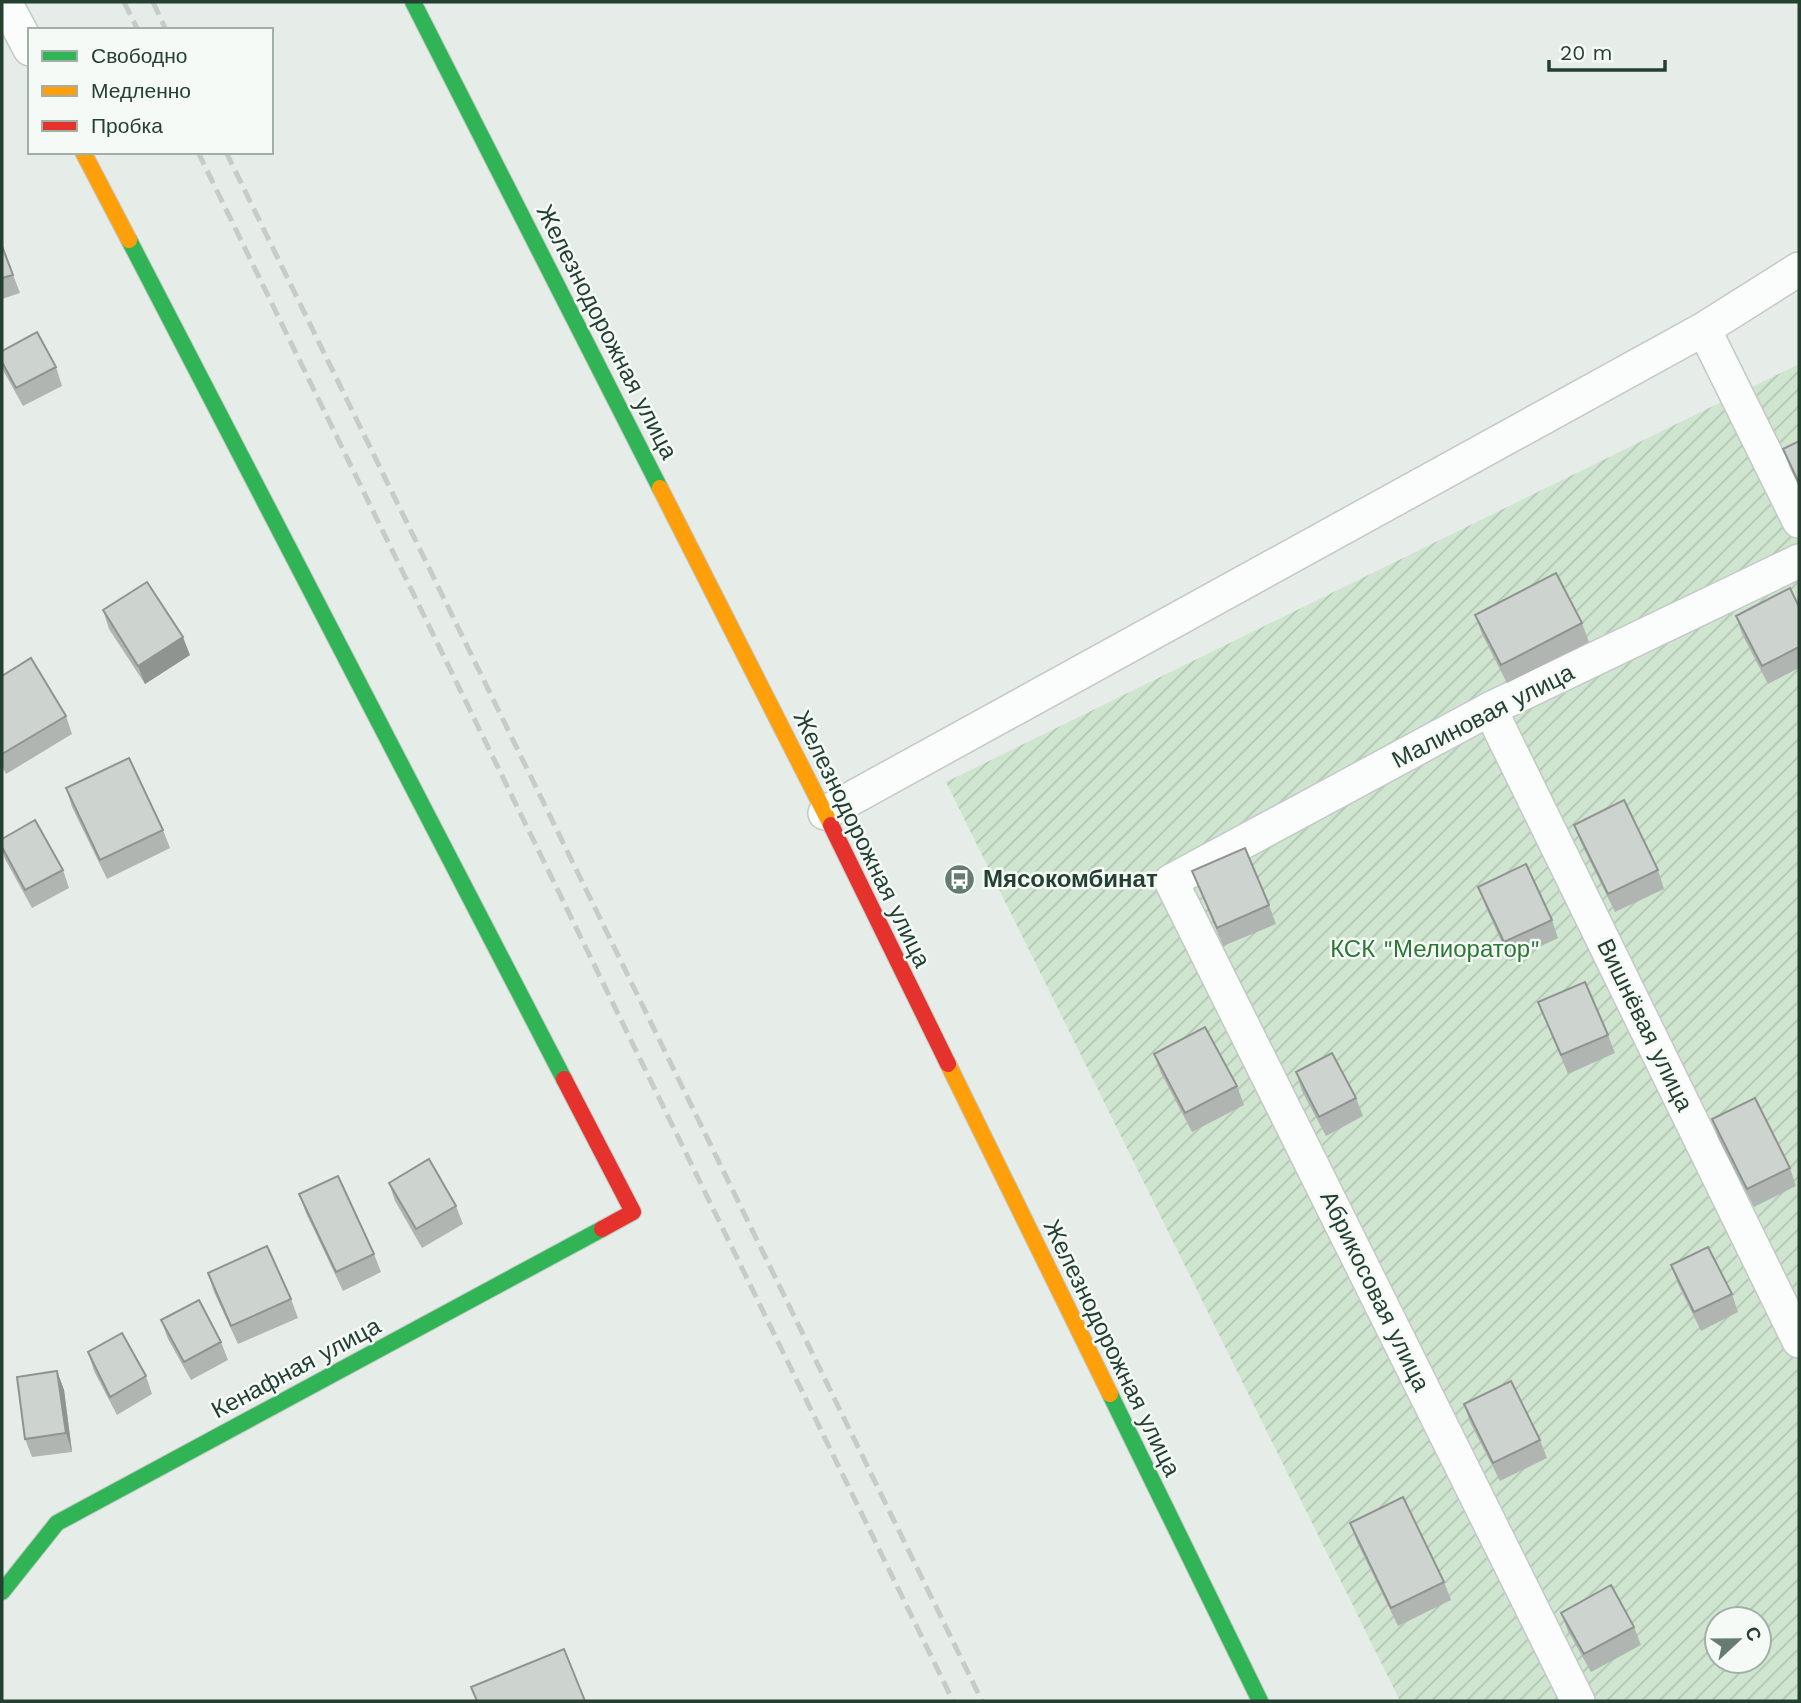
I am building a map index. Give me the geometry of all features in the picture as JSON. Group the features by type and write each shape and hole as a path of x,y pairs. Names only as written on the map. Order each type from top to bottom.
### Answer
{"street":[{"path":"5,2 28,45"},
{"name":"Железнодорожная улица","path":"414,2 825,813 1260,1701"},
{"name":"Кенафная улица","path":"2,1592 57,1523 634,1212 84,154"},
{"path":"825,813 1704,329 1799,269"},
{"path":"1704,329 1799,521"},
{"name":"Малиновая улица","path":"1171,881 1490,709 1799,561"},
{"name":"Вишнёвая улица","path":"1490,709 1799,1341"},
{"name":"Абрикосовая улица","path":"1171,881 1578,1701"}],"green space":[{"name":"КСК \"Мелиоратор\"","path":"1799,364 1799,1701 1400,1701 946,782"}],"building":[{"path":"2,246 13,275 2,278"},
{"path":"37,332 56,367 16,388 2,362 2,351"},
{"path":"1799,441 1799,483 1783,449"},
{"path":"1556,573 1582,623 1501,665 1475,615"},
{"path":"147,582 183,637 138,666 103,610"},
{"path":"1790,588 1799,607 1799,647 1762,666 1736,616"},
{"path":"31,658 66,716 2,754 2,676"},
{"path":"129,758 163,830 100,860 66,788"},
{"path":"1624,800 1658,870 1608,894 1574,825"},
{"path":"35,820 63,870 25,890 2,847 2,839"},
{"path":"1245,848 1269,905 1217,928 1192,871"},
{"path":"1526,864 1552,920 1504,942 1478,887"},
{"path":"1585,982 1608,1035 1561,1055 1538,1002"},
{"path":"1205,1027 1237,1086 1185,1113 1154,1054"},
{"path":"1332,1053 1356,1098 1319,1117 1296,1072"},
{"path":"1755,1098 1790,1168 1747,1189 1712,1119"},
{"path":"429,1159 456,1206 416,1229 389,1183"},
{"path":"338,1176 374,1254 336,1272 299,1194"},
{"path":"267,1246 291,1299 231,1326 208,1273"},
{"path":"1708,1247 1732,1294 1694,1312 1671,1265"},
{"path":"199,1300 221,1342 184,1362 161,1320"},
{"path":"122,1333 146,1376 110,1397 88,1352"},
{"path":"57,1371 66,1433 25,1439 17,1377"},
{"path":"1511,1381 1540,1440 1493,1463 1464,1404"},
{"path":"1403,1497 1444,1582 1391,1608 1350,1523"},
{"path":"1611,1585 1634,1627 1584,1654 1561,1613"},
{"path":"564,1649 585,1701 477,1701 471,1687"}],"railway":[{"path":"124,2 137,28"},
{"path":"153,2 165,28"},
{"path":"199,154 953,1701"},
{"path":"227,154 982,1701"}],"traffic: fast":[{"path":"413,2 660,488"},
{"path":"129,240 564,1079"},
{"path":"2,1592 57,1523 602,1229"},
{"path":"1110,1394 1260,1701"}],"traffic: slow":[{"path":"84,154 129,240"},
{"path":"660,488 831,825"},
{"path":"948,1064 1110,1394"}],"traffic: jam":[{"path":"831,825 948,1064"},
{"path":"564,1079 633,1212 602,1229"}],"place":[{"name":"Мясокомбинат","path":"960,879"}]}
